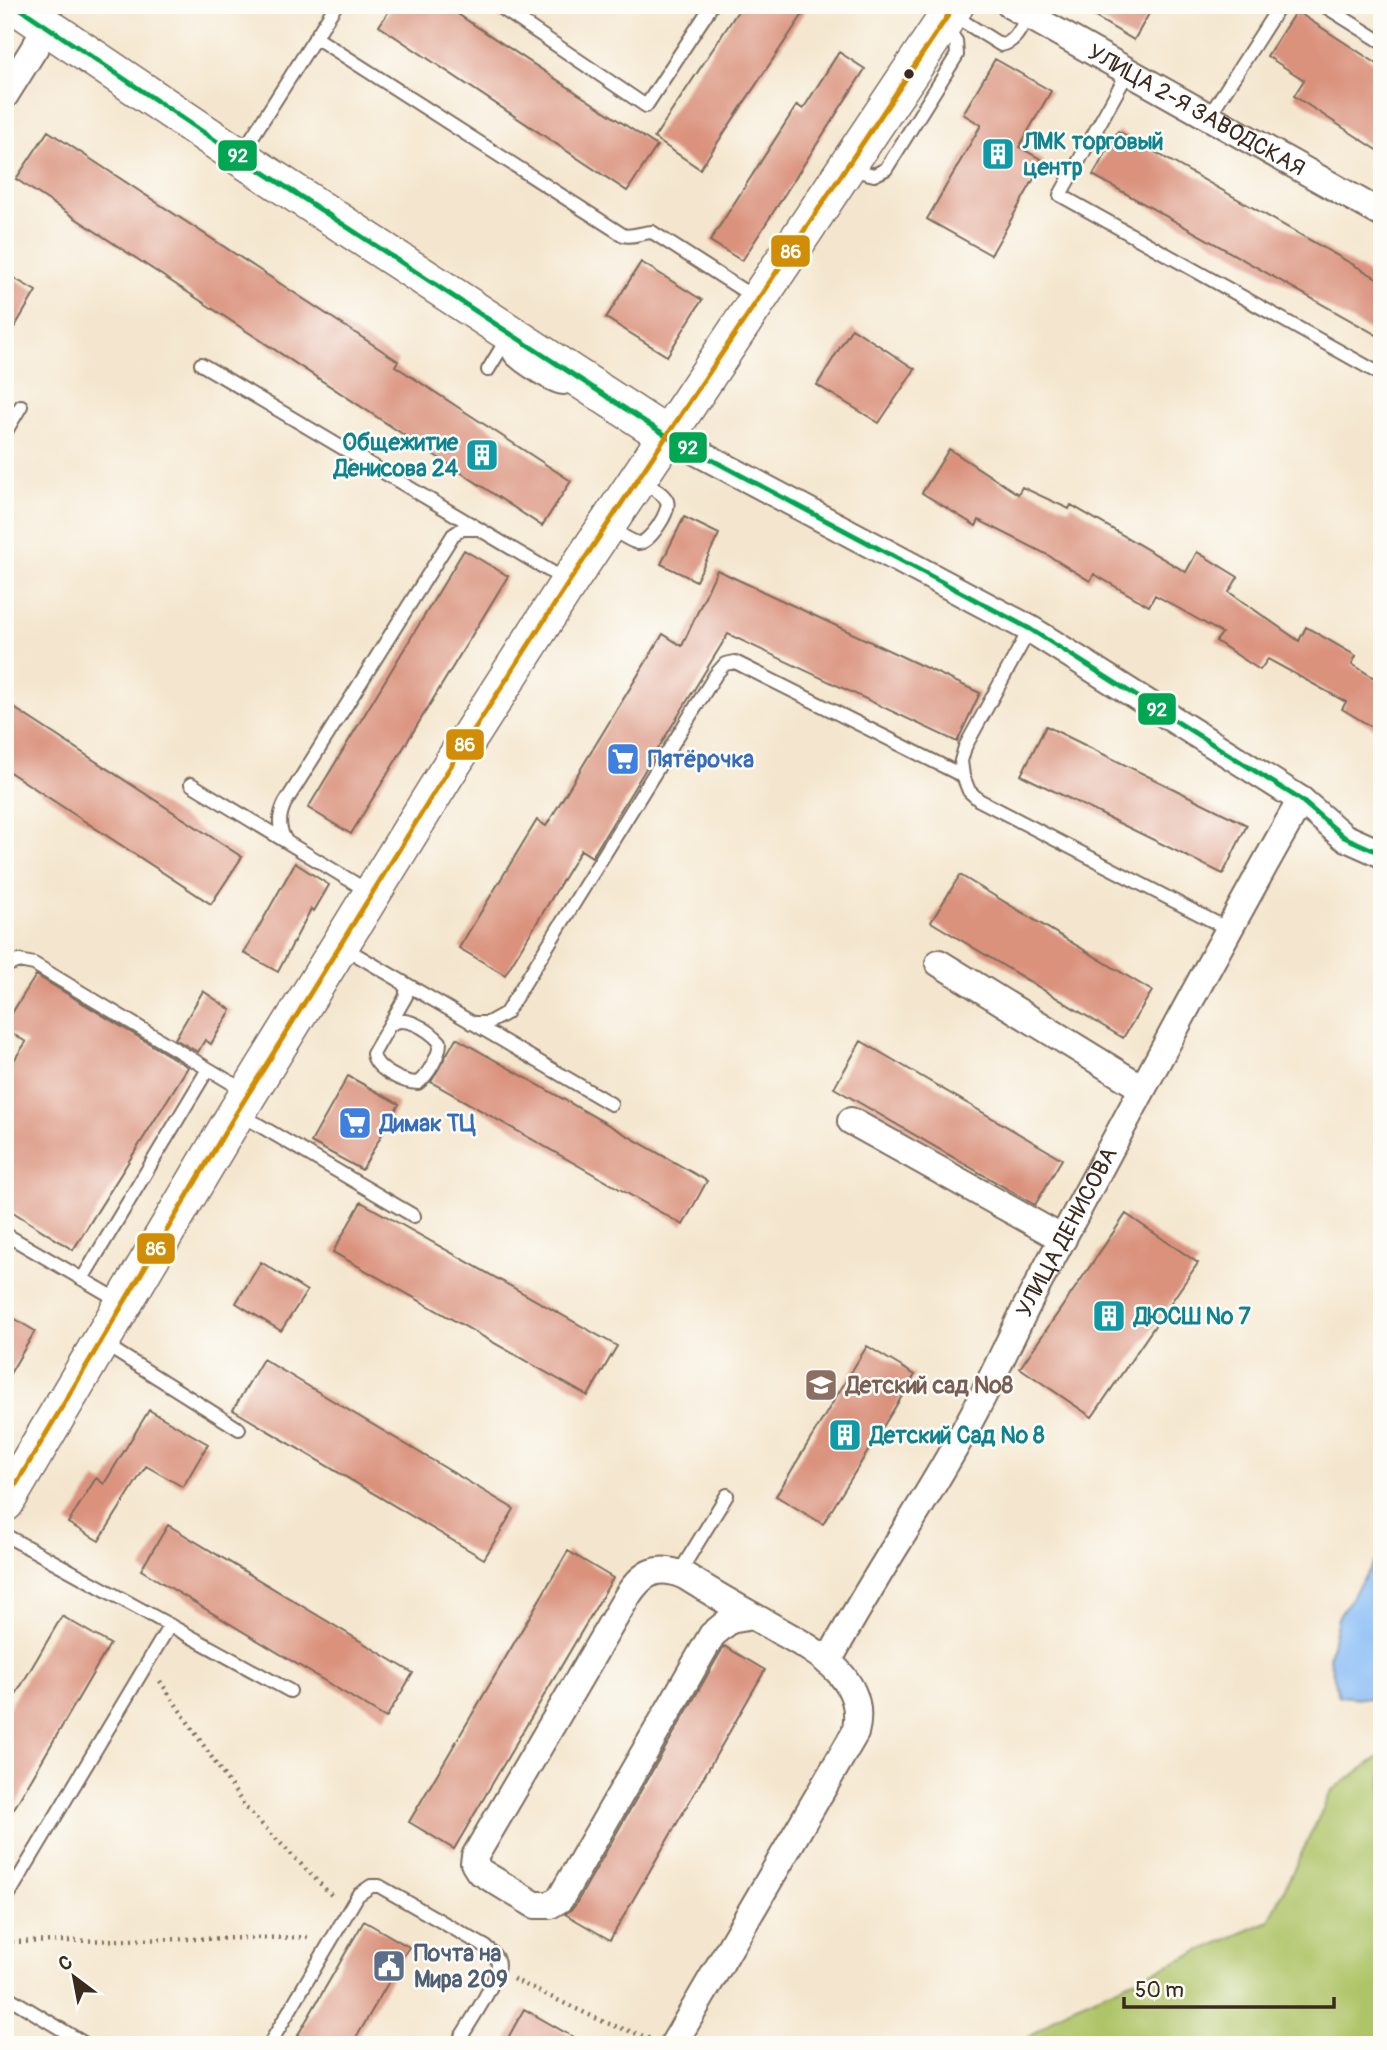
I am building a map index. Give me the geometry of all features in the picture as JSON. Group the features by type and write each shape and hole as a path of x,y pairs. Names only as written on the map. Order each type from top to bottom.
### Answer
{"street":[{"path":"15,5 240,157 667,436 1030,629 1232,754 1301,800 1344,836 1382,854"},
{"name":"УЛИЦА 2-Я ЗАВОДСКАЯ","path":"1019,11 1382,214"},
{"path":"5,1503 242,1103 371,894 606,525 949,14"},
{"path":"5,95 47,28"},
{"name":"УЛИЦА ДЕНИСОВА","path":"828,1661 975,1412 1142,1088 1301,800"},
{"path":"939,963 1142,1088"},
{"path":"851,1121 1063,1239"},
{"path":"665,2042 855,1733 859,1712 856,1703 843,1677 828,1661 814,1650 679,1573 658,1570 637,1581 477,1850 474,1861 479,1871 536,1905 550,1905 562,1897 712,1635 716,1612 706,1589"},
{"path":"712,1635 730,1620 753,1616"}],"lane":[{"path":"240,157 336,5"},
{"path":"498,5 646,106 712,5"},
{"path":"1209,116 1280,5"},
{"path":"1323,5 1382,42"},
{"path":"949,14 1000,45 1015,38 1019,11"},
{"path":"315,37 623,235 628,237 652,232 758,300"},
{"path":"1128,72 1060,195 1382,375"},
{"path":"488,370 510,334"},
{"path":"201,364 569,582"},
{"path":"5,433 21,406"},
{"path":"288,842 282,833 280,822 285,803 438,558 459,530 471,527 483,531"},
{"path":"1030,629 965,747 961,761 969,791 979,800 1228,929"},
{"path":"471,1023 488,1023 506,1013 725,664 735,662 963,776"},
{"path":"191,784 371,894"},
{"path":"340,945 611,1104"},
{"path":"5,966 14,961 30,962 208,1069 242,1103 414,1216"},
{"path":"389,1026 397,1020 405,1020 440,1042 430,1068 418,1083 409,1083 374,1062 373,1054 407,992 401,982"},
{"path":"82,1279 208,1069"},
{"path":"5,1234 123,1303"},
{"path":"101,1342 239,1429"},
{"path":"679,1573 727,1495"},
{"path":"5,1535 290,1691"},
{"path":"5,1901 170,1625"},
{"path":"268,2045 348,1912 365,1889 379,1886 486,1947 498,1962 497,1971 456,2045"},
{"path":"5,1995 88,2045"}],"path":[{"path":"148,1662 246,1808 348,1912"},
{"path":"5,1942 333,1936"},
{"path":"497,1971 604,2022 665,2042"}],"green space":[{"path":"1382,1755 1382,2045 1018,2045 1067,2009 1269,1921 1332,1790"}],"water":[{"path":"1382,1551 1382,1694 1376,1699 1339,1696 1329,1658 1338,1618"}],"building":[{"path":"393,5 444,5 657,146 627,191 379,26"},
{"path":"742,5 809,5 700,169 654,138"},
{"path":"1075,5 1154,5 1134,40"},
{"path":"1296,11 1382,67 1382,153 1294,96 1304,80 1267,56"},
{"path":"839,52 865,69 742,261 710,241 797,105 803,109"},
{"name":"ЛМК торговый центр","path":"995,59 1051,91 1019,147 1044,161 991,255 927,219 981,125 963,114"},
{"path":"48,131 398,361 395,366 571,481 542,526 16,179"},
{"path":"1118,131 1382,281 1382,338 1093,175"},
{"path":"641,262 702,300 667,356 606,318"},
{"path":"5,273 36,291 5,343"},
{"path":"852,328 915,369 879,423 817,385"},
{"path":"949,449 1018,494 1022,487 1069,509 1071,505 1186,572 1197,552 1238,577 1229,592 1299,641 1306,627 1356,656 1352,664 1382,683 1382,733 1342,709 1346,702 1268,659 1260,670 1216,641 1222,633 1155,595 1149,606 1094,574 1090,581 1046,554 979,520 976,526 922,493"},
{"path":"684,517 719,534 696,581 661,564"},
{"path":"464,550 508,576 351,834 308,808"},
{"path":"717,570 980,693 957,742 728,634 592,857 581,850 505,975 459,948 537,820 546,826 663,634 682,646"},
{"path":"5,702 242,857 211,904 5,769"},
{"path":"1046,726 1247,825 1223,874 1021,775"},
{"path":"295,863 329,885 314,911 311,909 278,972 244,953"},
{"path":"960,875 1152,991 1123,1038 931,922"},
{"path":"36,975 188,1067 73,1250 5,1207 5,1074 26,1042 5,1029 5,1024"},
{"path":"203,991 231,1010 211,1044 205,1040 198,1052 175,1039"},
{"path":"456,1038 707,1181 683,1225 431,1082"},
{"path":"861,1041 1062,1159 1035,1205 834,1088"},
{"name":"Димак ТЦ","path":"348,1076 399,1104 362,1170 311,1142"},
{"path":"361,1202 617,1346 588,1396 333,1252"},
{"name":"ДЮСШ № 7","path":"1126,1214 1198,1263 1092,1417 1020,1368"},
{"path":"261,1262 307,1291 281,1331 236,1303"},
{"path":"5,1313 35,1331 5,1382"},
{"name":"Детский Сад № 8","path":"867,1346 915,1375 823,1524 776,1496"},
{"path":"263,1359 514,1509 484,1559 233,1410"},
{"path":"149,1410 208,1444 183,1487 146,1466 99,1541 68,1523 96,1478 104,1484"},
{"path":"168,1525 413,1673 386,1718 141,1570"},
{"path":"568,1551 613,1578 454,1849 409,1822"},
{"path":"62,1616 110,1644 5,1824 5,1713"},
{"path":"724,1646 765,1670 610,1940 565,1914 574,1907"},
{"path":"364,1921 409,1947 352,2045 292,2045"},
{"path":"524,2009 587,2045 504,2045"}],"transit line":[{"name":"92","path":"15,5 240,157 667,436 1030,629 1301,800 1344,837 1382,854"},
{"name":"86","path":"5,1503 237,1112 447,772 569,582 955,5"}],"place":[{"name":"ЛМК торговый центр","path":"998,154"},
{"name":"Общежитие Денисова 24","path":"482,455"},
{"name":"Пятёрочка","path":"623,759"},
{"name":"Димак ТЦ","path":"355,1123"},
{"name":"ДЮСШ № 7","path":"1109,1316"},
{"name":"Детский сад №8","path":"821,1385"},
{"name":"Детский Сад № 8","path":"845,1435"},
{"name":"Почта на Мира 209","path":"389,1966"}]}
